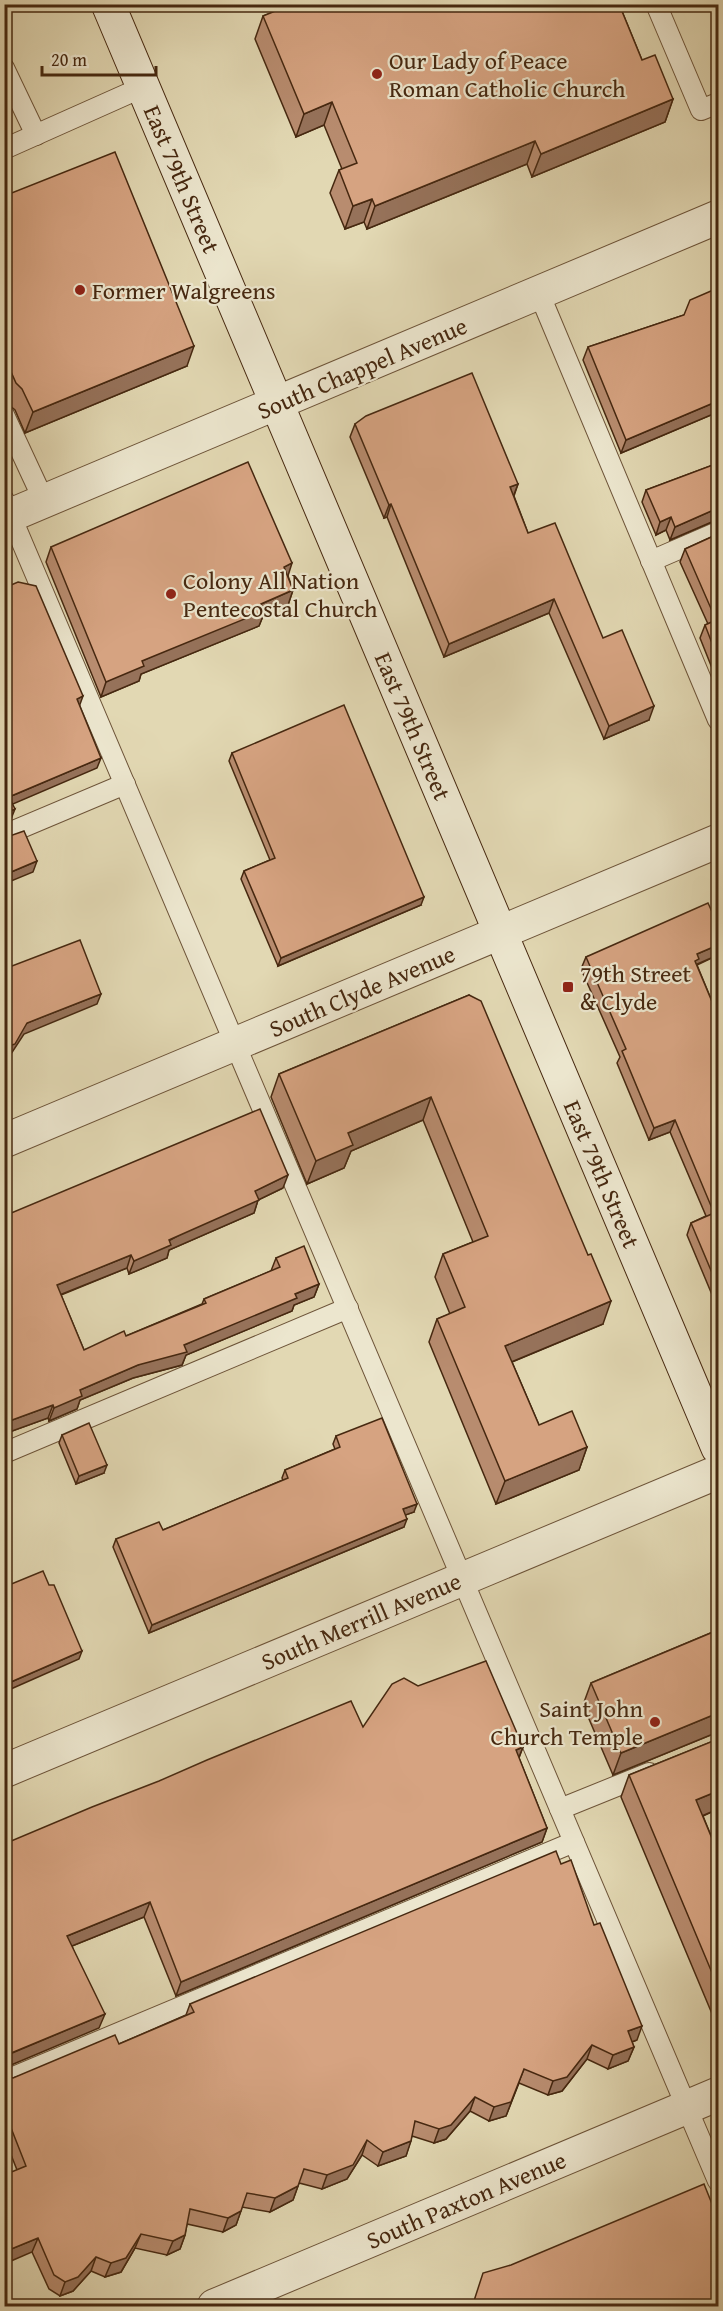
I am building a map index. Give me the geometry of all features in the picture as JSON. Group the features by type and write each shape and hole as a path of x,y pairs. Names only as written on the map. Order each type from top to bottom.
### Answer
{"street":[{"name":"East 79th Street","path":"108,4 718,1448"},
{"name":"South Chappel Avenue","path":"7,511 44,501 718,217"},
{"name":"South Clyde Avenue","path":"4,1141 718,841"},
{"name":"South Merrill Avenue","path":"4,1771 718,1472"},
{"name":"South Paxton Avenue","path":"214,2307 718,2094"}],"lane":[{"path":"656,4 701,110 718,103"},
{"path":"4,68 36,135"},
{"path":"4,149 143,87"},
{"path":"539,293 718,720"},
{"path":"4,415 44,501"},
{"path":"7,511 236,1044 718,2181"},
{"path":"651,561 718,532"},
{"path":"4,835 125,784"},
{"path":"4,1453 348,1308"},
{"path":"560,1809 668,1766"},
{"path":"4,2082 574,1842"}],"building":[{"path":"290,4 619,4 642,60 655,55 673,99 541,154 535,141 375,206 372,199 353,206 339,170 357,163 332,102 304,114 263,16"},
{"name":"Former Walgreens","path":"115,152 194,346 33,412 4,356 4,196"},
{"path":"718,288 718,401 626,440 588,347 684,315 690,300"},
{"path":"472,373 518,484 510,487 528,533 555,523 603,638 622,630 654,706 609,726 554,599 449,644 355,424 366,416"},
{"name":"Colony All Nation Pentecostal Church","path":"248,462 292,563 284,567 293,590 261,604 264,611 142,661 144,666 106,682 51,547"},
{"path":"718,463 718,508 675,527 671,517 660,522 646,490"},
{"path":"718,534 718,659 705,625 716,620 685,549"},
{"path":"18,582 36,586 83,696 77,699 101,758 9,797 15,809 4,814 4,588"},
{"path":"344,705 424,897 281,958 244,871 275,858 232,753"},
{"path":"24,831 37,861 4,875 4,835 7,837"},
{"path":"708,903 718,925 718,945 697,954 699,959 695,961 718,1016 718,1287 691,1223 714,1213 675,1120 654,1128 622,1051 626,1049 586,957"},
{"path":"80,940 101,994 27,1023 15,1044 4,1048 4,969"},
{"path":"469,995 481,1001 588,1255 591,1254 611,1301 505,1346 539,1425 572,1411 587,1447 505,1481 437,1319 465,1307 443,1254 488,1236 431,1097 348,1133 353,1145 316,1161 279,1074"},
{"path":"260,1109 288,1175 255,1191 259,1200 169,1240 171,1245 134,1261 131,1255 57,1285 84,1350 124,1331 126,1336 206,1303 204,1299 280,1267 276,1258 304,1246 319,1284 295,1294 297,1298 184,1345 187,1352 138,1365 80,1390 82,1396 54,1408 53,1405 4,1423 4,1216"},
{"path":"382,1418 417,1504 403,1509 407,1519 152,1625 116,1539 159,1522 163,1530 288,1478 285,1470 340,1447 336,1436"},
{"path":"89,1423 107,1465 79,1476 62,1435"},
{"path":"43,1571 49,1585 54,1585 82,1651 4,1685 4,1587"},
{"name":"Saint John Church Temple","path":"718,1630 718,1713 621,1753 591,1683"},
{"path":"486,1661 523,1747 516,1750 547,1828 181,1982 150,1902 67,1936 105,2014 4,2056 4,1844 351,1701 363,1727 392,1684 404,1678 418,1686"},
{"path":"718,1739 718,1791 696,1800 718,1853 718,1987 629,1775"},
{"path":"556,1851 561,1864 571,1860 594,1925 600,1923 642,2026 628,2031 634,2047 613,2055 592,2045 567,2077 553,2081 524,2069 511,2102 494,2107 475,2097 451,2125 439,2129 415,2121 411,2141 383,2152 367,2140 353,2165 327,2175 304,2169 298,2186 275,2198 247,2193 241,2211 228,2218 190,2209 185,2235 173,2241 141,2234 126,2258 111,2263 96,2257 78,2277 65,2282 54,2275 38,2238 4,2252 4,2175 26,2166 4,2110 4,2077 13,2078 115,2035 119,2044 194,2012 190,2004"},
{"path":"704,2184 718,2219 718,2307 472,2307 483,2273 511,2265"}],"place":[{"name":"Our Lady of Peace Roman Catholic Church","path":"377,74"},
{"name":"Former Walgreens","path":"80,290"},
{"name":"Colony All Nation Pentecostal Church","path":"171,594"},
{"name":"79th Street & Clyde","path":"568,987"},
{"name":"Saint John Church Temple","path":"655,1722"}]}
